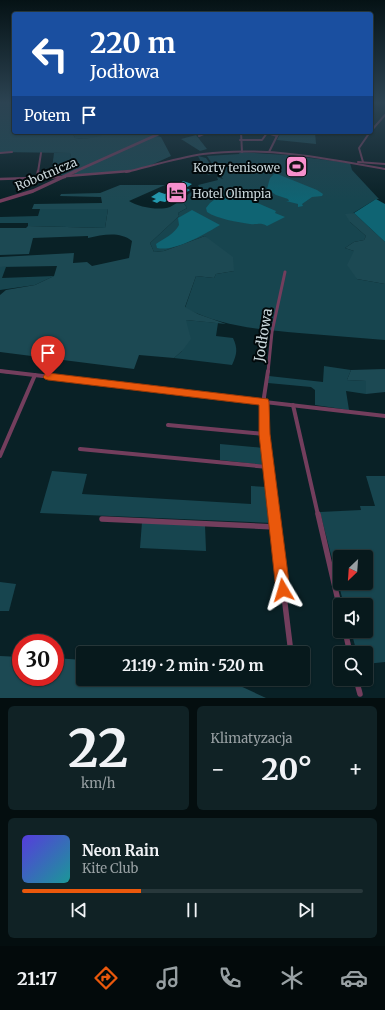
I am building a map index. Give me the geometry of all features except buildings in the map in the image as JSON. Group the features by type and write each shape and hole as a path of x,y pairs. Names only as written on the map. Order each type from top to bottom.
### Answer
{"street":[{"name":"Robotnicza","path":"0,201 30,192 155,136"},
{"path":"241,136 242,152"},
{"path":"240,140 262,140 264,136"},
{"path":"269,152 277,136"},
{"path":"363,162 360,148 367,136"},
{"path":"0,152 12,152"},
{"path":"0,179 124,172 203,154 242,152 269,152 349,162 385,169"},
{"path":"36,177 40,153"},
{"path":"349,162 385,164"},
{"name":"Jodłowa","path":"285,272 272,332 271,355 264,402 264,434 290,646"},
{"path":"0,371 385,416"},
{"path":"0,456 35,375"},
{"path":"293,405 337,598"},
{"path":"168,425 264,434"},
{"path":"80,449 268,467"},
{"path":"102,519 275,527"},
{"path":"358,686 360,694"}],"shaded area":[{"path":"0,136 74,136 75,138 84,139 101,136 157,136 161,137 171,156 149,166 133,170 75,175 70,153 0,152"},
{"path":"74,136 103,136 102,137 84,139 75,138"},
{"path":"196,136 207,149 200,151 181,139"},
{"path":"279,136 315,136 316,144 277,140"},
{"path":"240,152 286,155 350,163 352,170 379,199 376,199 350,215 350,222 366,236 364,240 354,242 345,248 354,251 357,279 385,284 385,340 284,332 241,326 213,319 185,308 196,276 214,278 216,274 234,271 205,236 164,251 154,252 150,243 179,216 178,213 187,208 181,199 199,187 198,185 218,180 217,177 223,179 216,170 224,168 215,168 207,156 239,154"},
{"path":"54,153 70,153 74,171 66,175 51,176"},
{"path":"198,156 206,158 215,173 208,175"},
{"path":"275,173 317,190 323,194 322,196 312,197 302,204 303,206 298,207 298,204 286,201 289,201 288,199 276,195 267,189 270,178"},
{"path":"120,185 165,185 129,201 143,207 160,209 170,207 181,199 187,208 178,213 179,216 150,243 154,252 164,251 205,236 233,257 234,271 216,274 214,278 196,276 185,307 198,314 226,324 186,320 191,339 182,351 174,358 139,355 134,369 0,352 0,295 6,290 35,285 54,276 57,266 0,267 0,257 74,253 73,263 87,262 92,266 129,258 132,241 116,235 88,238 88,236 33,238 29,254 0,255 0,228 26,228 28,226 105,228 108,209 32,209 34,204 102,203 101,197 60,196 61,194 100,193"},
{"path":"227,190 276,211 275,213 285,217 267,226 263,224 250,224 228,220 216,217 207,212 206,208 210,203"},
{"path":"376,199 385,204 385,242 354,213"},
{"path":"40,209 108,209 105,228 28,226 28,223 0,223 0,217 38,216"},
{"path":"192,210 220,225 181,245 164,249 157,248 156,244 175,231 179,225 178,218"},
{"path":"354,213 385,242 385,284 357,279 347,265 354,251 345,248 354,242 364,240 366,236 350,222 345,214"},
{"path":"0,267 6,267 2,278 54,276 35,285 0,290"},
{"path":"186,320 218,323 216,336 233,338 235,342 236,352 232,365 174,358 182,351"},
{"path":"324,366 351,370 347,380 366,381 366,394 346,391 349,410 315,405 315,390 311,387 268,383 269,376 323,382"},
{"path":"385,369 385,392 366,394 366,381 347,380 351,370"},
{"path":"220,444 264,448 266,465 220,460"},
{"path":"52,471 87,474 82,494 251,504 251,486 267,487 272,523 40,513"},
{"path":"366,476 385,476 385,662 373,663 373,646 355,646 353,638 373,638 373,598 342,598 340,590 373,590 373,550 333,550 333,562 320,512 361,510 360,506 375,506"},
{"path":"142,522 205,525 206,551 140,548"},
{"path":"0,582 16,584 9,611 0,611"},
{"path":"0,656 12,657 12,686 64,686 64,659 76,660 76,686 240,686 266,698 0,698"}],"place":[{"name":"Korty tenisowe","path":"296,167"},
{"name":"Hotel Olimpia","path":"176,193"}],"route":[{"path":"48,377 264,402 264,434 283,590"}]}
